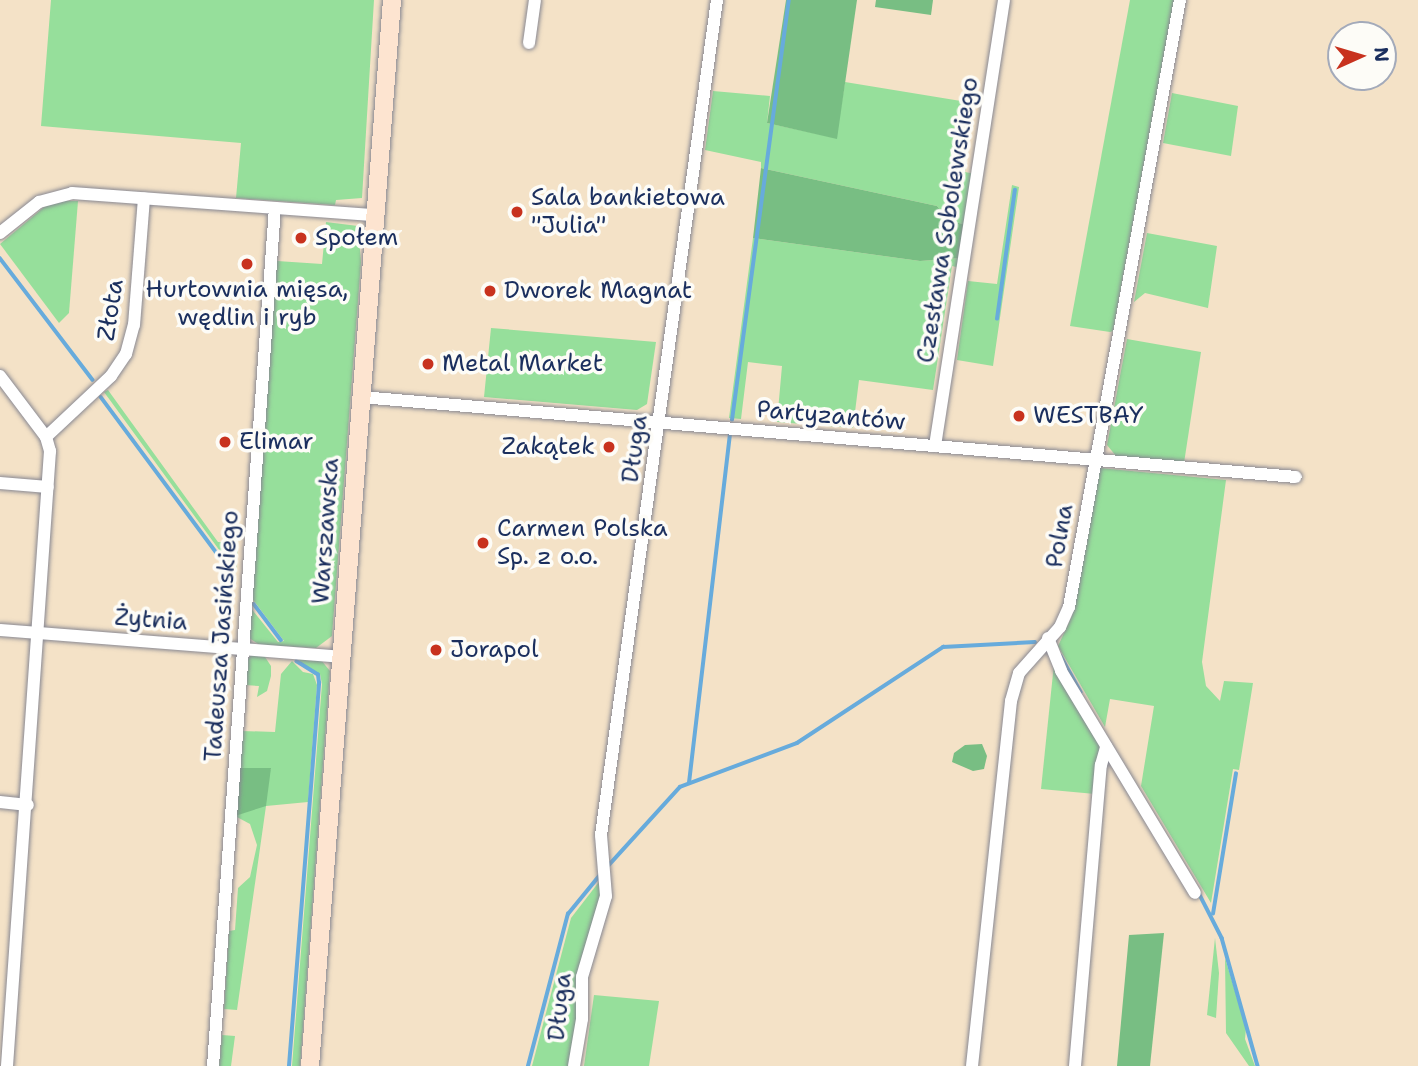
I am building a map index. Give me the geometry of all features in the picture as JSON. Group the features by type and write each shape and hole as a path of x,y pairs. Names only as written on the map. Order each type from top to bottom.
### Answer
{"street":[{"name":"Warszawska","path":"310,1066 392,0"},
{"path":"529,43 535,0"},
{"name":"Długa","path":"575,1066 582,1019 582,977 606,896 601,835 661,422 717,0"},
{"name":"Czesława Sobolewskiego","path":"935,446 1004,0"},
{"name":"Polna","path":"972,1066 1011,701 1019,673 1060,626 1069,607 1180,0"},
{"path":"0,233 38,202 60,194 375,215"},
{"name":"Złota","path":"46,437 111,376 126,354 134,325 144,198"},
{"name":"Tadeusza Jasińskiego","path":"213,1066 275,208"},
{"path":"0,376 46,437 50,452 28,805 5,1059"},
{"name":"Partyzantów","path":"361,397 1095,462 1296,477"},
{"path":"0,483 48,487"},
{"name":"Żytnia","path":"0,630 242,647 341,657"},
{"path":"1048,638 1061,671 1195,893"},
{"path":"1075,1066 1101,765 1107,747"},
{"path":"0,802 28,805"}],"green space":[{"path":"51,0 374,0 362,198 336,200 335,205 236,198 241,143 41,126"},
{"path":"786,0 857,0 837,139 767,123"},
{"path":"876,0 933,0 931,15 875,7"},
{"path":"1130,0 1174,0 1113,331 1110,332 1070,326"},
{"path":"845,82 967,102 974,112 965,172 975,174 966,225 948,220 937,206 761,168 761,162 705,150 713,91 770,96 767,123 836,138"},
{"path":"1172,93 1238,106 1231,156 1163,143"},
{"path":"761,168 937,206 948,220 966,225 961,258 920,261 753,238"},
{"path":"1012,185 1019,187 993,366 957,360 968,281 997,284"},
{"path":"78,201 69,313 59,323 0,244 49,203"},
{"path":"326,222 358,226 361,262 332,636 316,648 260,645 249,638 250,607 278,642 284,641 251,597 277,261 322,264"},
{"path":"1147,233 1217,246 1208,308 1145,293 1134,302"},
{"path":"753,238 920,261 961,258 960,268 952,266 933,390 859,380 853,428 777,422 782,366 748,362 741,419 729,418"},
{"path":"491,328 656,342 647,404 637,410 484,397"},
{"path":"1127,339 1201,352 1184,463 1116,456 1107,445"},
{"path":"108,390 218,542 238,543 236,573 104,392"},
{"path":"1100,468 1226,480 1202,662 1206,686 1220,701 1224,681 1253,683 1239,770 1233,769 1211,903 1141,786 1154,706 1110,699 1105,727 1058,646 1072,616"},
{"path":"263,654 271,666 271,676 267,691 257,697 259,686 245,685 247,661 251,655"},
{"path":"297,657 321,660 330,671 300,1066 292,1066 322,684 320,674 305,668"},
{"path":"292,661 303,672 313,674 317,685 308,802 266,806 237,1010 224,1009 229,931 235,930 238,888 250,877 257,845 250,824 235,816 271,769 240,768 242,731 275,732 281,674"},
{"path":"1054,664 1100,743 1095,794 1041,789"},
{"path":"982,744 987,756 984,769 973,771 952,762 954,753 965,745"},
{"path":"240,768 271,768 266,806 235,816"},
{"path":"602,878 602,901 572,1066 532,1066 571,918"},
{"path":"1164,933 1150,1066 1117,1066 1129,935"},
{"path":"1215,938 1219,973 1216,1018 1207,1015"},
{"path":"1225,958 1246,1028 1245,1039 1255,1066 1249,1066 1226,1033"},
{"path":"594,995 659,1001 649,1066 584,1066"},
{"path":"222,1035 235,1036 231,1066 219,1066"}],"waterway":[{"path":"732,420 789,0"},
{"path":"997,319 1015,190"},
{"path":"0,258 93,380"},
{"path":"101,397 234,576"},
{"path":"689,783 730,435"},
{"path":"254,604 281,640"},
{"path":"609,865 680,787 797,743 943,647 1035,642"},
{"path":"1061,656 1081,692"},
{"path":"289,1066 319,683 318,675 297,662"},
{"path":"1213,914 1236,774"},
{"path":"528,1066 568,914 600,875"},
{"path":"1198,891 1222,938 1258,1066"}],"place":[{"name":"Sala bankietowa \"Julia\"","path":"517,212"},
{"name":"Społem","path":"301,238"},
{"name":"Hurtownia mięsa, wędlin i ryb","path":"247,264"},
{"name":"Dworek Magnat","path":"490,291"},
{"name":"Metal Market","path":"428,364"},
{"name":"WESTBAY","path":"1019,416"},
{"name":"Elimar","path":"225,442"},
{"name":"Zakątek","path":"609,447"},
{"name":"Carmen Polska Sp. z o.o.","path":"483,543"},
{"name":"Jorapol","path":"436,650"}]}
